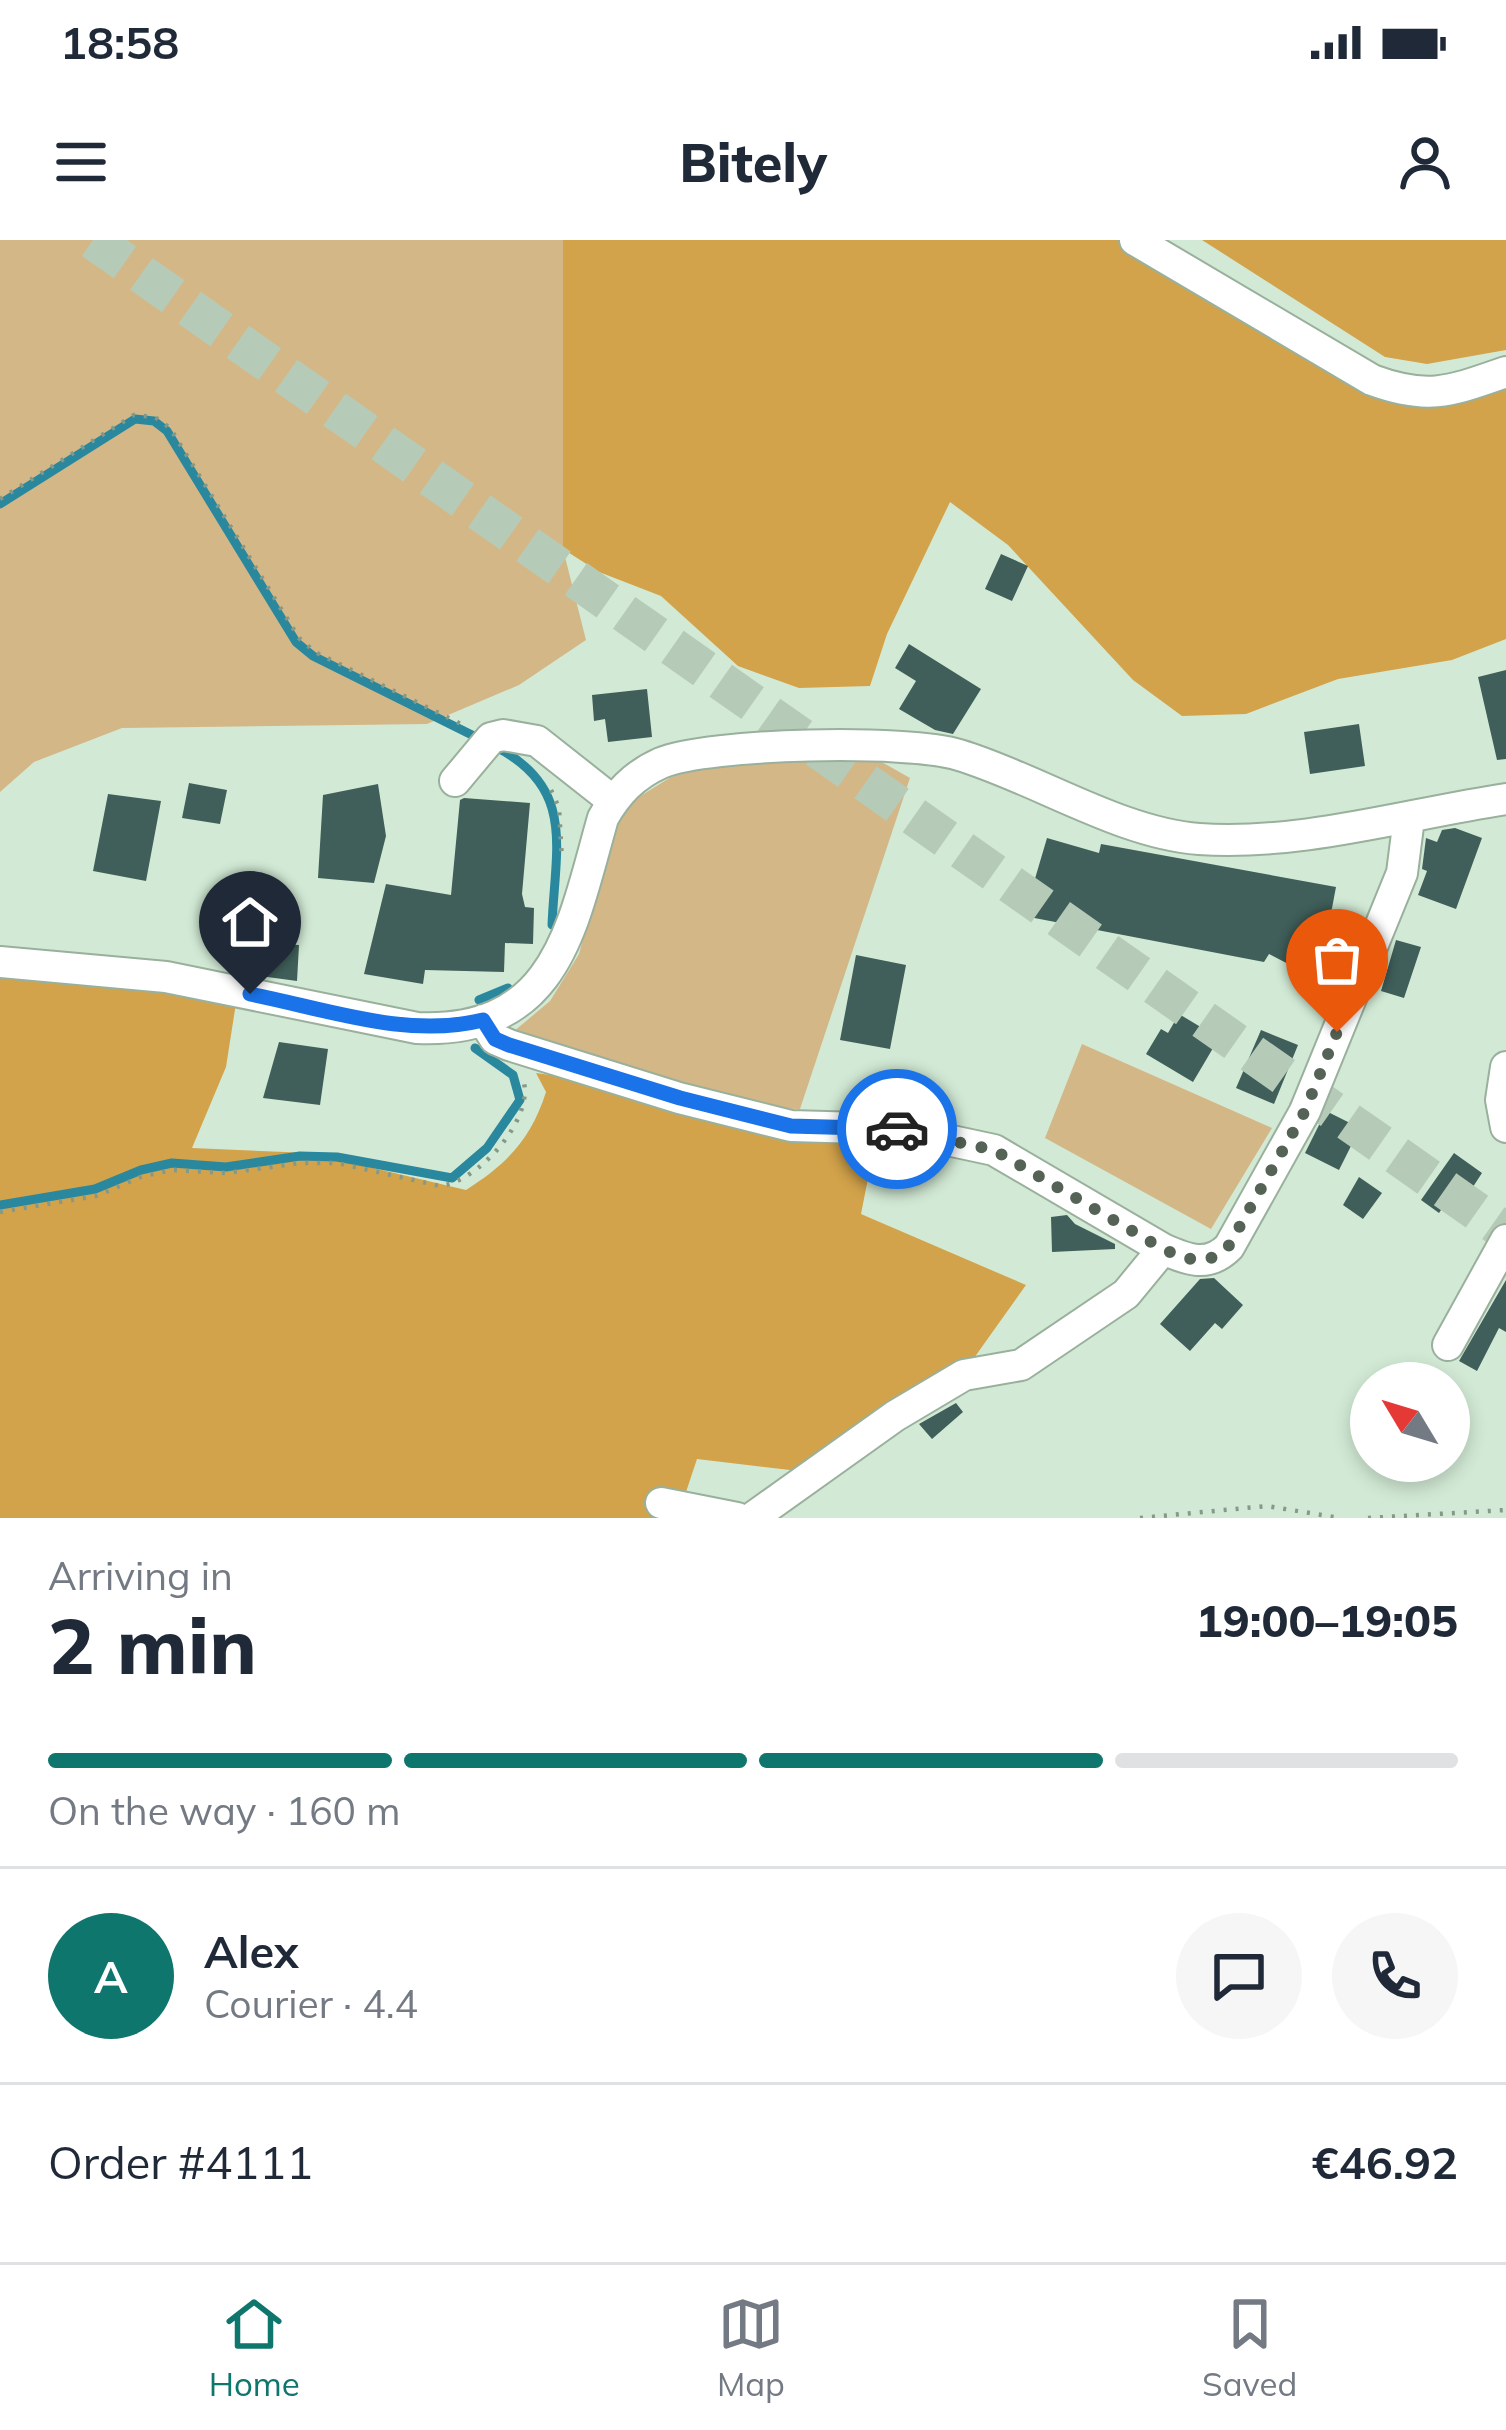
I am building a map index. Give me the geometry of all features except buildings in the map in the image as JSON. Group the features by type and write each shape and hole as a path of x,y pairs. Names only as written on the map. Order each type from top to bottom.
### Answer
{"street":[{"path":"1135,240 1372,380 1408,393 1442,394 1506,372"},
{"path":"455,781 491,738 503,735 538,741 613,801"},
{"path":"489,1030 556,965 602,818 613,801 644,772 674,758 860,743 955,753 1126,820 1197,839 1273,836 1506,799"},
{"path":"0,962 166,976 418,1028 489,1030 680,1098 791,1126 896,1129 994,1150 1163,1249 1193,1261 1208,1260 1228,1247 1305,1111 1402,873 1409,818"},
{"path":"1506,1067 1501,1100 1506,1127"},
{"path":"1448,1345 1506,1240"},
{"path":"752,1518 895,1416 947,1385 964,1376 1021,1365 1126,1294 1163,1249"},
{"path":"661,1503 737,1518"}],"path":[{"path":"0,499 134,415 155,417 170,428 299,638 315,652 401,698 491,738"},
{"path":"546,777 559,808 560,858"},
{"path":"0,1212 96,1196 143,1176 172,1170 226,1173 301,1162 337,1163 453,1185 481,1165 524,1110 524,1082 496,1054 489,1030"},
{"path":"1140,1518 1267,1506 1340,1518"},
{"path":"1368,1518 1506,1510"}],"shaded area":[{"path":"0,240 563,240 563,549 586,640 519,685 427,724 122,728 34,762 0,792"},
{"path":"563,240 1135,240 1408,393 1506,372 1506,639 1452,660 1338,679 1246,714 1182,716 1133,680 1008,545 950,502 887,634 870,686 799,688 738,666 661,596 599,572 563,549"},
{"path":"1202,240 1506,240 1506,350 1427,364 1385,357"},
{"path":"880,761 910,778 800,1109 751,1108 513,1032 550,1001 579,954 613,826 634,800 671,777 725,763"},
{"path":"0,977 159,987 236,1003 226,1067 192,1148 310,1153 466,1190 494,1170 525,1137 546,1092 536,1073 599,1082 874,1148 861,1214 1026,1285 974,1358 816,1473 697,1459 685,1495 711,1518 0,1518"},
{"path":"1082,1044 1272,1128 1211,1229 1045,1138"}],"waterway":[{"path":"0,504 135,419 154,421 167,431 296,642 313,656 476,737"},
{"path":"496,747 521,763 550,801 557,846 552,925"},
{"path":"479,1000 508,988"},
{"path":"0,1205 95,1189 172,1163 226,1167 300,1156 337,1157 452,1178 487,1148 520,1100 513,1075 475,1048"}],"tunnel":[{"path":"93,240 1506,1232"}],"way so far":[{"path":"897,1129 994,1150 1163,1249 1193,1261 1217,1259 1305,1111 1337,1032"}],"route":[{"path":"250,994 418,1028 447,1029 483,1020 495,1039 509,1045 680,1098 791,1126 897,1129"}]}
